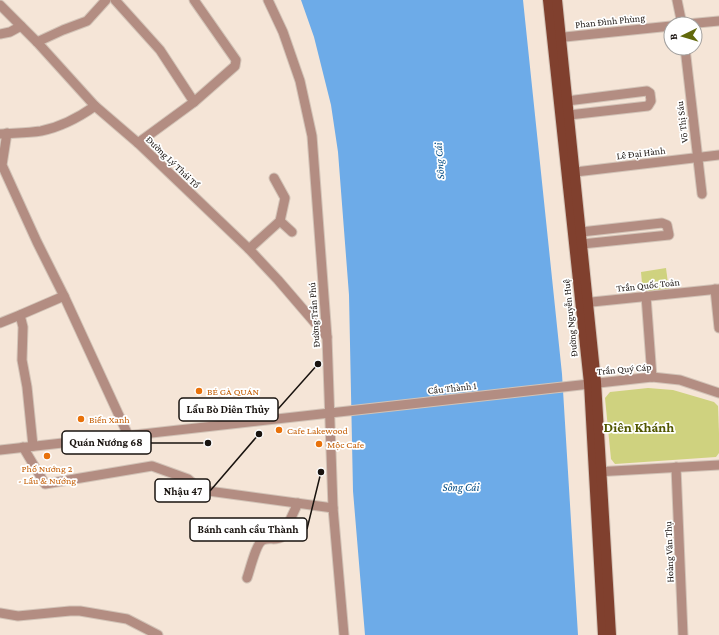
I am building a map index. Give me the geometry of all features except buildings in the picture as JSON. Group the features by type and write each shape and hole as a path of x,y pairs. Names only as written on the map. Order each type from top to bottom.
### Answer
{"main road":[{"name":"Đường Nguyễn Huệ","path":"548,0 557,38 569,115 570,172 581,232 584,303"},
{"name":"Đường Nguyễn Huệ","path":"557,0 557,38 592,383 611,635"},
{"name":"Đường Nguyễn Huệ","path":"598,472 603,635"}],"street":[{"path":"37,42 87,21 106,0"},
{"path":"115,0 160,50 194,102"},
{"path":"138,143 194,102 235,66 236,60 194,0"},
{"name":"Đường Trần Phú","path":"268,0 283,32 300,81 312,136 327,337 333,508 344,635"},
{"path":"677,0 680,16"},
{"name":"Đường Lý Thái Tổ","path":"0,5 37,42 95,106 138,143 248,249 278,280 327,337"},
{"path":"703,22 719,21"},
{"path":"0,34 10,32 21,26"},
{"name":"Phan Đình Phùng","path":"557,38 663,27"},
{"name":"Võ Thị Sáu","path":"686,56 702,194"},
{"path":"567,101 647,92 650,93 652,101 648,106 569,115"},
{"path":"95,106 70,121 54,127 40,131 4,134 1,166 64,296 128,435"},
{"name":"Lê Đại Hành","path":"570,172 719,155"},
{"path":"248,249 280,221 285,198 274,178"},
{"path":"280,221 292,232"},
{"path":"581,232 662,223 667,225 669,235 582,244"},
{"path":"717,289 719,328"},
{"name":"Trần Quốc Toản","path":"584,303 717,289"},
{"path":"0,323 64,296"},
{"path":"646,296 652,377"},
{"path":"20,315 23,327 22,360 27,387 28,446 44,484 152,466 188,479 202,490 333,508"},
{"name":"Trần Quý Cáp","path":"577,384 652,377 680,380 719,393"},
{"name":"Cầu Thành 1","path":"0,450 577,384"},
{"path":"598,472 719,464"},
{"name":"Hoàng Văn Thụ","path":"676,467 683,635"},
{"path":"247,578 258,544 265,539 280,539 282,537 298,503"},
{"path":"0,613 18,616 80,611 127,619 158,635"}],"green space":[{"path":"666,268 669,291 643,294 641,272"},
{"path":"648,388 673,390 714,402 718,406 719,453 716,457 615,464 611,459 605,398 610,392"}],"water":[{"name":"Sông Cái","path":"301,0 523,0 562,374 578,635 365,635 353,491 349,295 338,152 331,105 314,37"}],"place":[{"name":"Lẩu Bò Diên Thủy","path":"318,364"},
{"name":"BÉ GÀ QUÁN","path":"199,391"},
{"name":"Biển Xanh","path":"81,419"},
{"name":"Cafe Lakewood","path":"279,430"},
{"name":"Nhậu 47","path":"259,434"},
{"name":"Quán Nướng 68","path":"208,443"},
{"name":"Mộc Cafe","path":"319,444"},
{"name":"Phố Nướng 2 - Lẩu & Nướng","path":"47,456"},
{"name":"Bánh canh cầu Thành","path":"321,472"}],"district":[{"name":"Diên Khánh","path":"639,427"}]}
